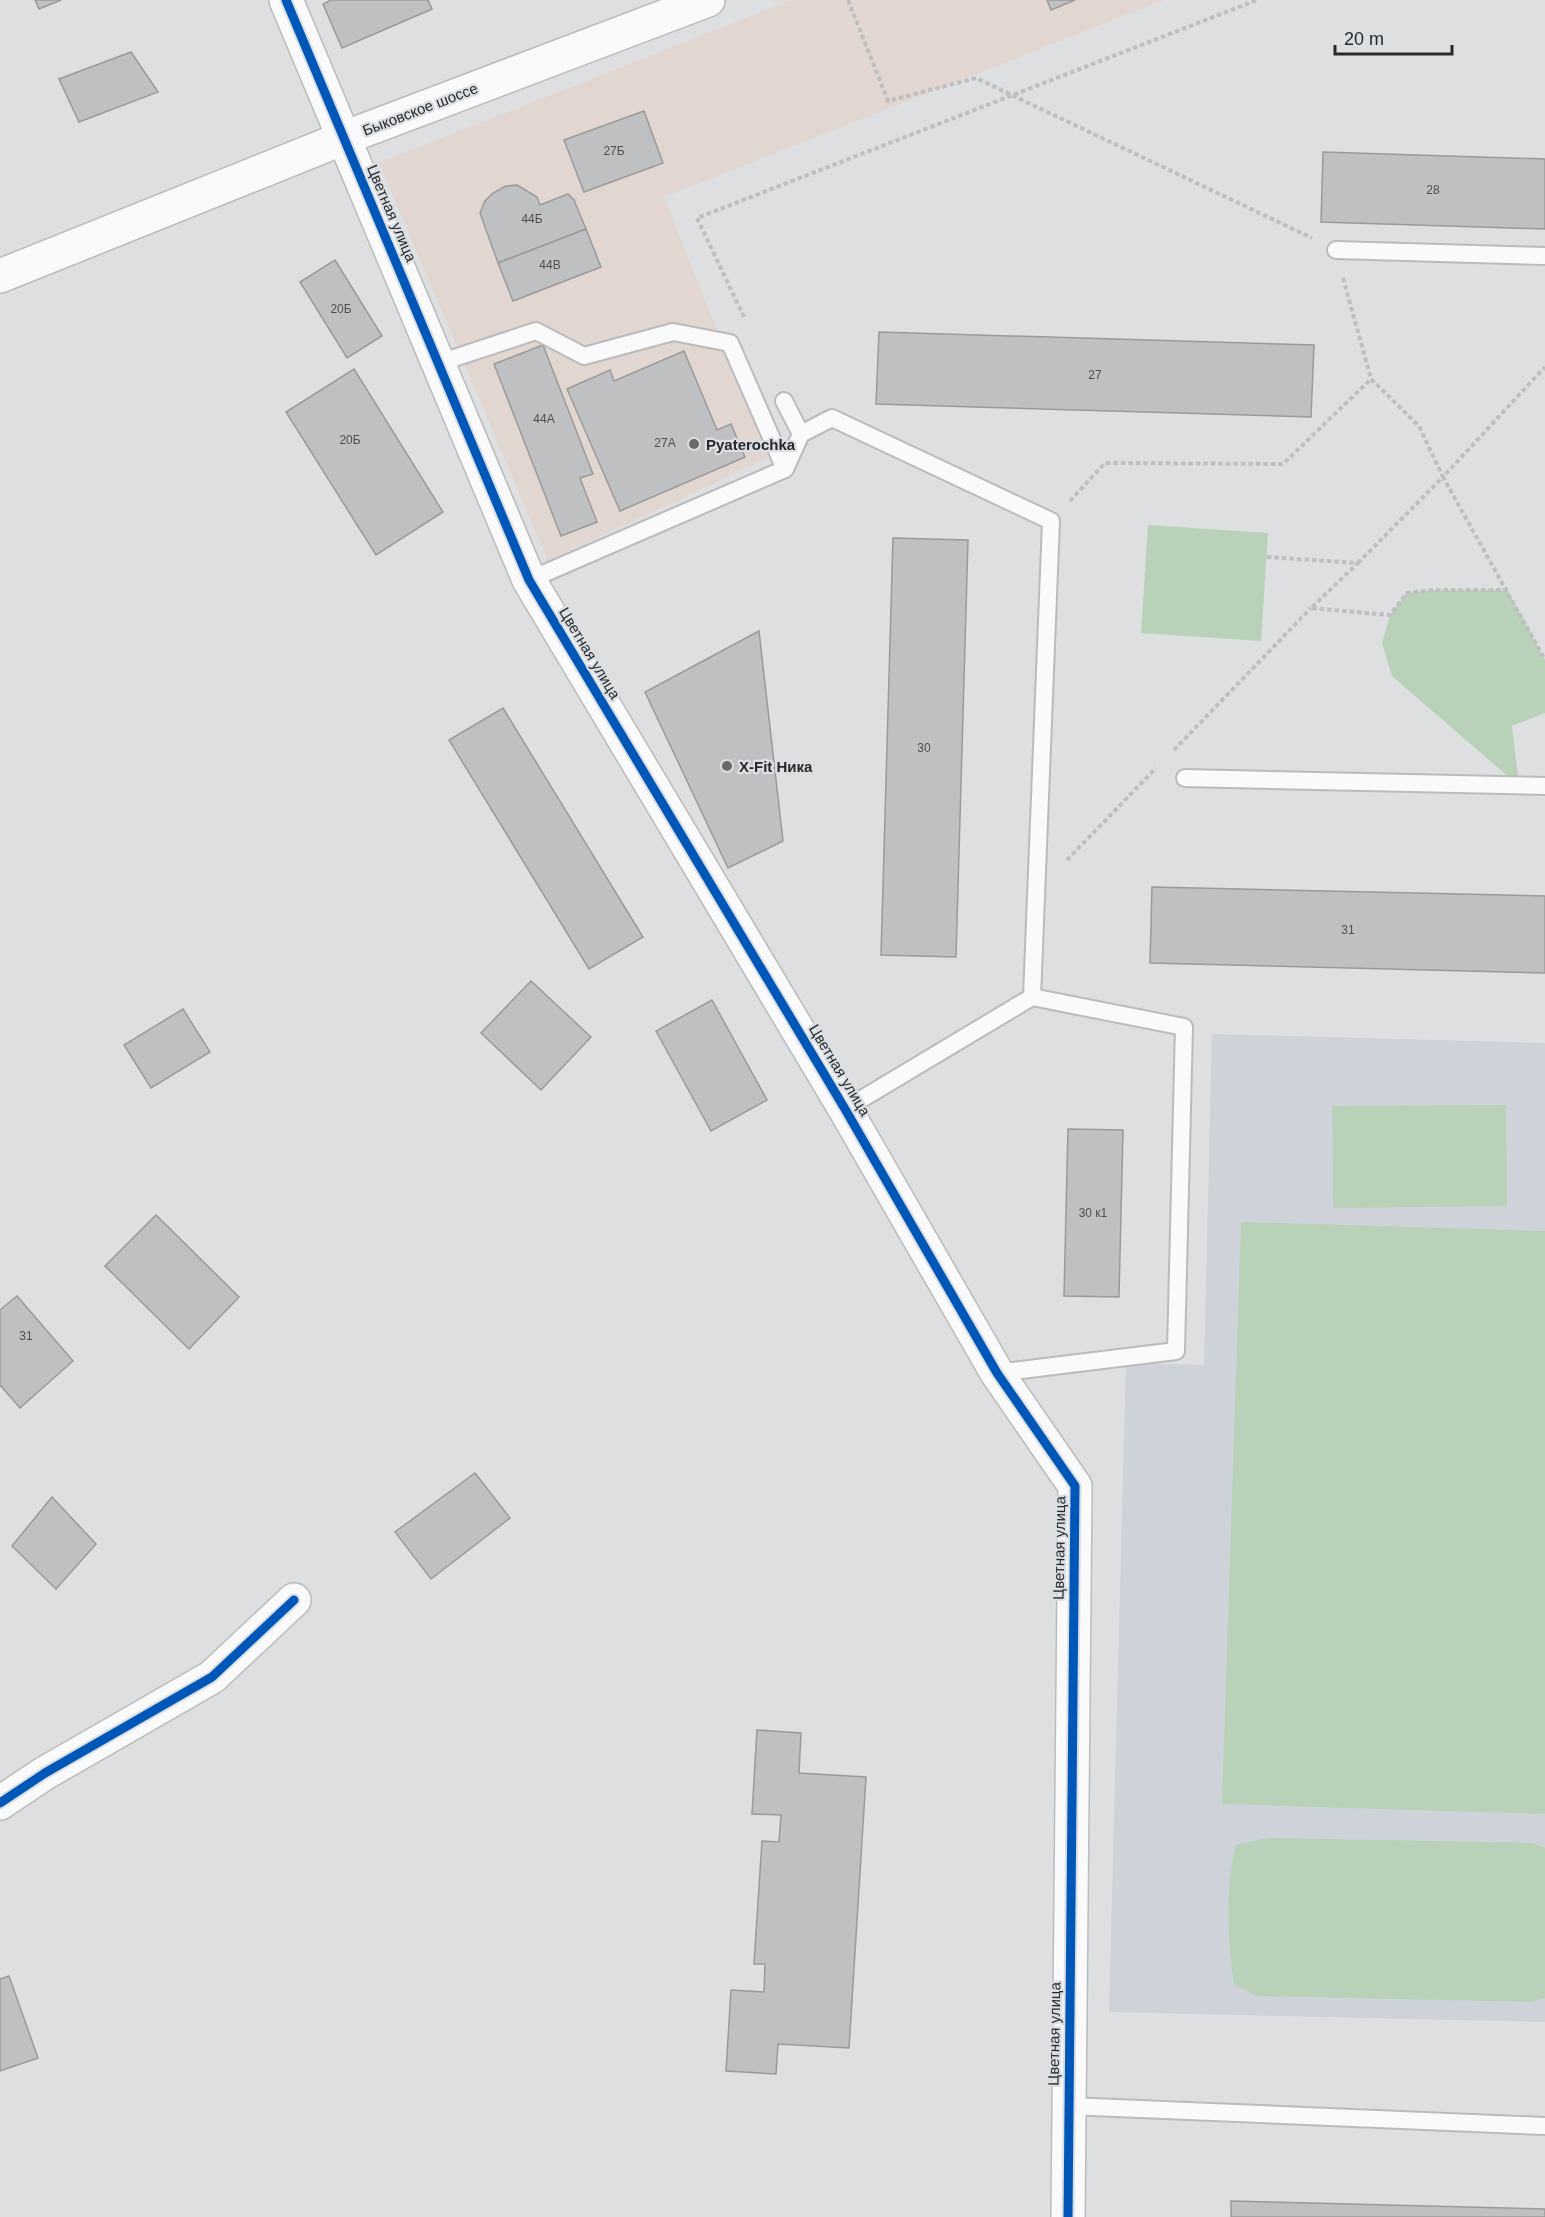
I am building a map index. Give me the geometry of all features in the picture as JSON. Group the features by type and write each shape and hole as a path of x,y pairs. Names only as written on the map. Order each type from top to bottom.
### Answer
{"street":[{"name":"Цветная улица","path":"286,0 529,580 846,1108 997,1373 1075,1486 1068,2217"},
{"name":"Быковское шоссе","path":"0,276 344,138 708,0"},
{"path":"0,1803 45,1773 212,1677 294,1600"}],"lane":[{"path":"1336,250 1545,256"},
{"path":"439,363 536,331 584,356 673,332 730,343 785,470"},
{"path":"784,401 801,434"},
{"path":"529,580 785,470 801,434 832,418 1051,521 1032,997"},
{"path":"1185,778 1545,786"},
{"path":"846,1108 1032,997 1184,1027 1176,1351 997,1373"},
{"path":"1068,2106 1545,2126"}],"path":[{"path":"848,0 888,101 976,78 1336,250 1371,379 1419,426 1443,477 1545,660"},
{"path":"748,325 697,218 1257,0"},
{"path":"1507,590 1434,590 1407,593 1390,615 1311,609 1443,477 1545,367"},
{"path":"1051,521 1105,463 1283,464 1371,379"},
{"path":"1267,557 1358,563"}],"shaded area":[{"path":"792,0 1164,0 664,197 768,458 548,561 379,163"},
{"path":"1212,1034 1545,1043 1545,2022 1109,2012 1126,1363 1204,1365"}],"green space":[{"path":"1148,525 1268,533 1261,641 1141,633"},
{"path":"1434,590 1507,590 1545,660 1545,713 1512,726 1519,786 1392,676 1382,643 1390,615 1407,593"},
{"path":"1506,1105 1507,1206 1333,1208 1332,1106"},
{"path":"1241,1222 1545,1231 1545,1814 1222,1804"},
{"path":"1268,1838 1533,1843 1545,1848 1545,1998 1532,2002 1257,1996 1234,1984 1228,1914 1232,1862 1236,1845"}],"building":[{"path":"35,0 61,0 39,9"},
{"path":"331,0 428,0 432,9 342,48 323,4"},
{"path":"1047,0 1075,0 1051,10"},
{"path":"131,52 158,92 79,122 59,79"},
{"path":"644,111 663,163 584,192 564,140"},
{"path":"1323,152 1545,159 1545,229 1321,222"},
{"path":"517,185 537,197 540,205 568,194 574,200 586,229 498,263 480,213 485,201 493,193 506,186"},
{"path":"586,229 601,267 513,301 498,263"},
{"path":"335,260 382,336 347,358 300,282"},
{"path":"879,332 1314,345 1311,417 876,404"},
{"path":"543,345 593,474 580,478 597,522 561,536 494,364"},
{"path":"684,351 717,430 731,424 745,457 620,511 567,389 610,370 614,381"},
{"path":"354,369 443,512 376,555 286,412"},
{"path":"893,538 968,540 956,957 881,955"},
{"name":"X-Fit Ника","path":"759,631 783,841 728,868 645,692"},
{"path":"503,708 643,937 589,969 449,740"},
{"path":"1152,887 1545,896 1545,973 1150,963"},
{"path":"531,981 591,1037 541,1090 481,1033"},
{"path":"712,1000 767,1100 711,1131 656,1031"},
{"path":"183,1009 210,1052 151,1088 124,1045"},
{"path":"1068,1129 1123,1130 1119,1297 1064,1296"},
{"path":"156,1215 239,1297 189,1349 105,1266"},
{"path":"17,1296 73,1361 20,1408 0,1385 0,1310"},
{"path":"475,1473 510,1518 431,1579 395,1532"},
{"path":"52,1497 96,1544 56,1589 12,1546"},
{"path":"757,1730 801,1733 799,1773 866,1777 849,2048 778,2044 776,2074 726,2071 731,1990 764,1992 765,1964 754,1964 762,1841 779,1842 781,1815 752,1814"},
{"path":"9,1976 38,2058 0,2071 0,1979"},
{"path":"1231,2201 1545,2209 1545,2217 1231,2217"}],"cycle path":[{"path":"286,0 529,580 845,1109 997,1373 1075,1486 1068,2217"},
{"path":"0,1803 45,1773 212,1677 294,1600"}],"place":[{"name":"Pyaterochka","path":"694,444"},
{"name":"X-Fit Ника","path":"727,766"}]}
